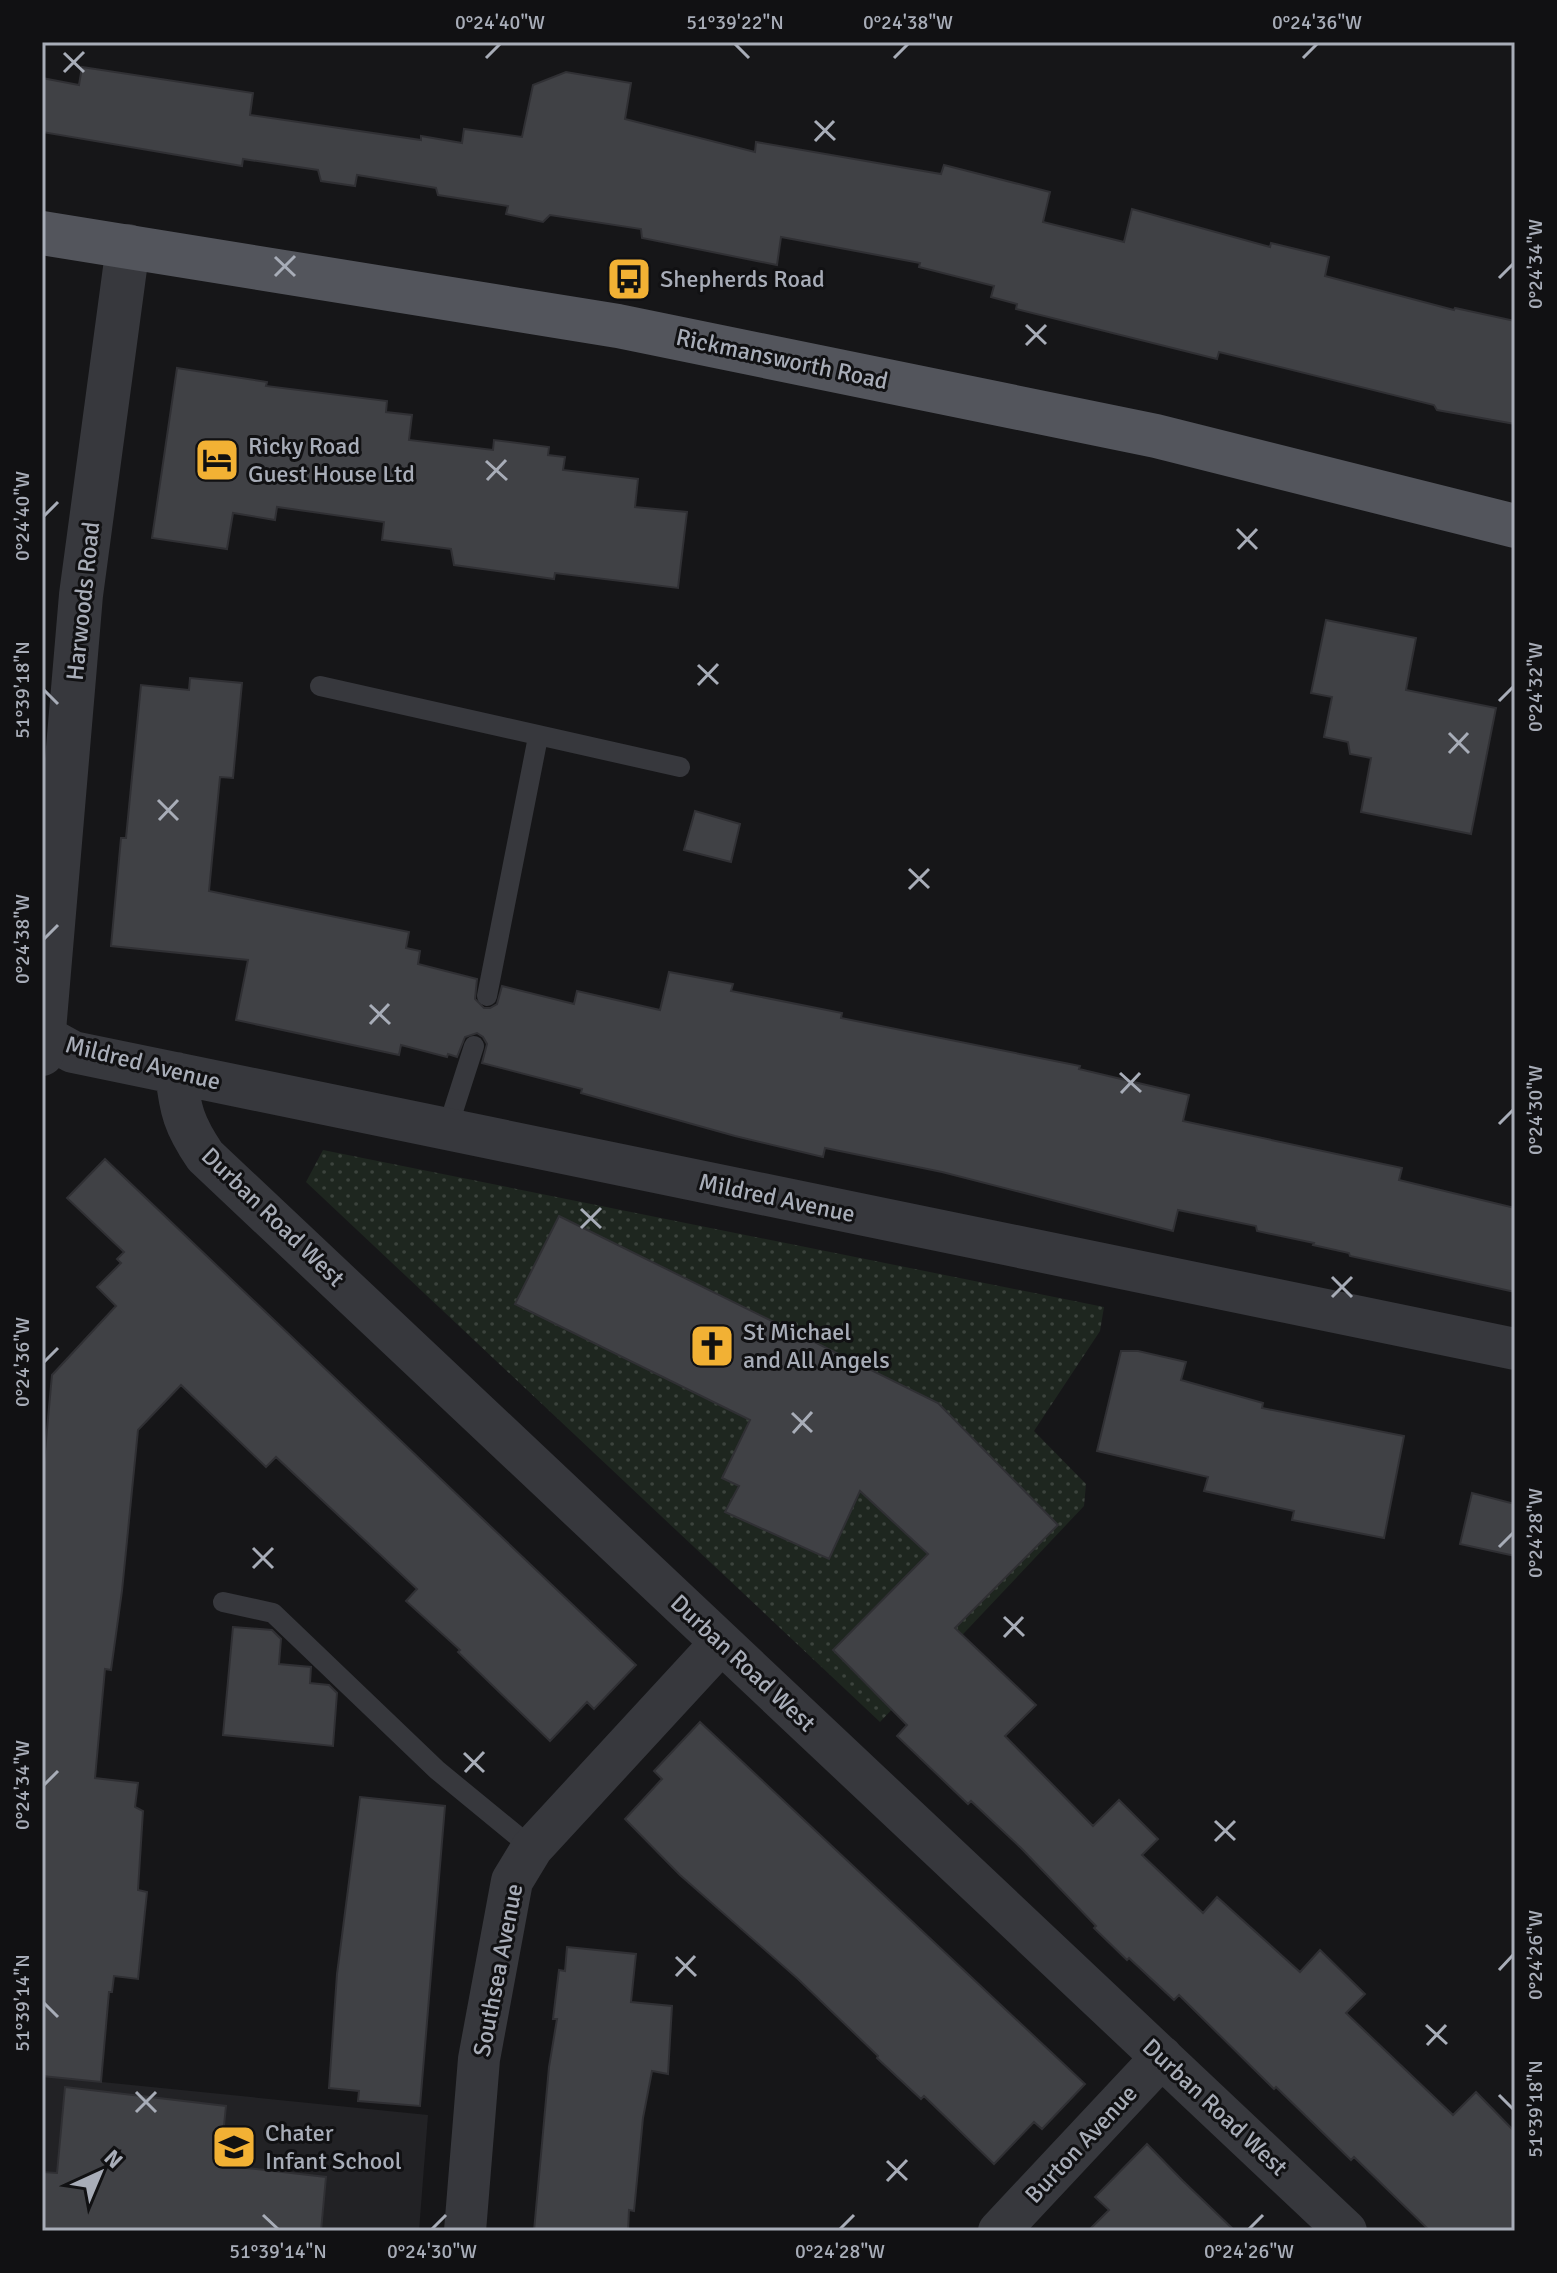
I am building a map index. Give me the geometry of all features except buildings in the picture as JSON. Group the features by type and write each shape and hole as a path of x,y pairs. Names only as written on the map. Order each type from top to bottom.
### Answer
{"main road":[{"name":"Rickmansworth Road","path":"42,233 649,332 1156,436 1515,526"}],"street":[{"name":"Harwoods Road","path":"43,1042 81,595 128,246"},
{"name":"Mildred Avenue","path":"43,1042 73,1052 1515,1349"},
{"name":"Durban Road West","path":"176,1073 179,1103 187,1128 205,1156 1346,2231"},
{"name":"Southsea Avenue","path":"465,2231 479,2059 512,1881 532,1848 721,1643"},
{"name":"Burton Avenue","path":"999,2231 1162,2057"}],"lane":[{"path":"320,686 680,767"},
{"path":"487,996 538,737"},
{"path":"447,1130 474,1046"},
{"path":"223,1602 273,1613 437,1770 532,1848"}],"shaded area":[{"path":"323,1150 1104,1307 1100,1331 1034,1431 1086,1484 1084,1506 880,1722 306,1182"},
{"name":"Chater Infant School","path":"42,2076 428,2115 419,2231 42,2231"}],"place":[{"name":"Shepherds Road","path":"629,279"},
{"name":"Ricky Road Guest House Ltd","path":"217,460"},
{"name":"St Michael and All Angels","path":"712,1346"},
{"name":"Chater Infant School","path":"234,2147"}]}
